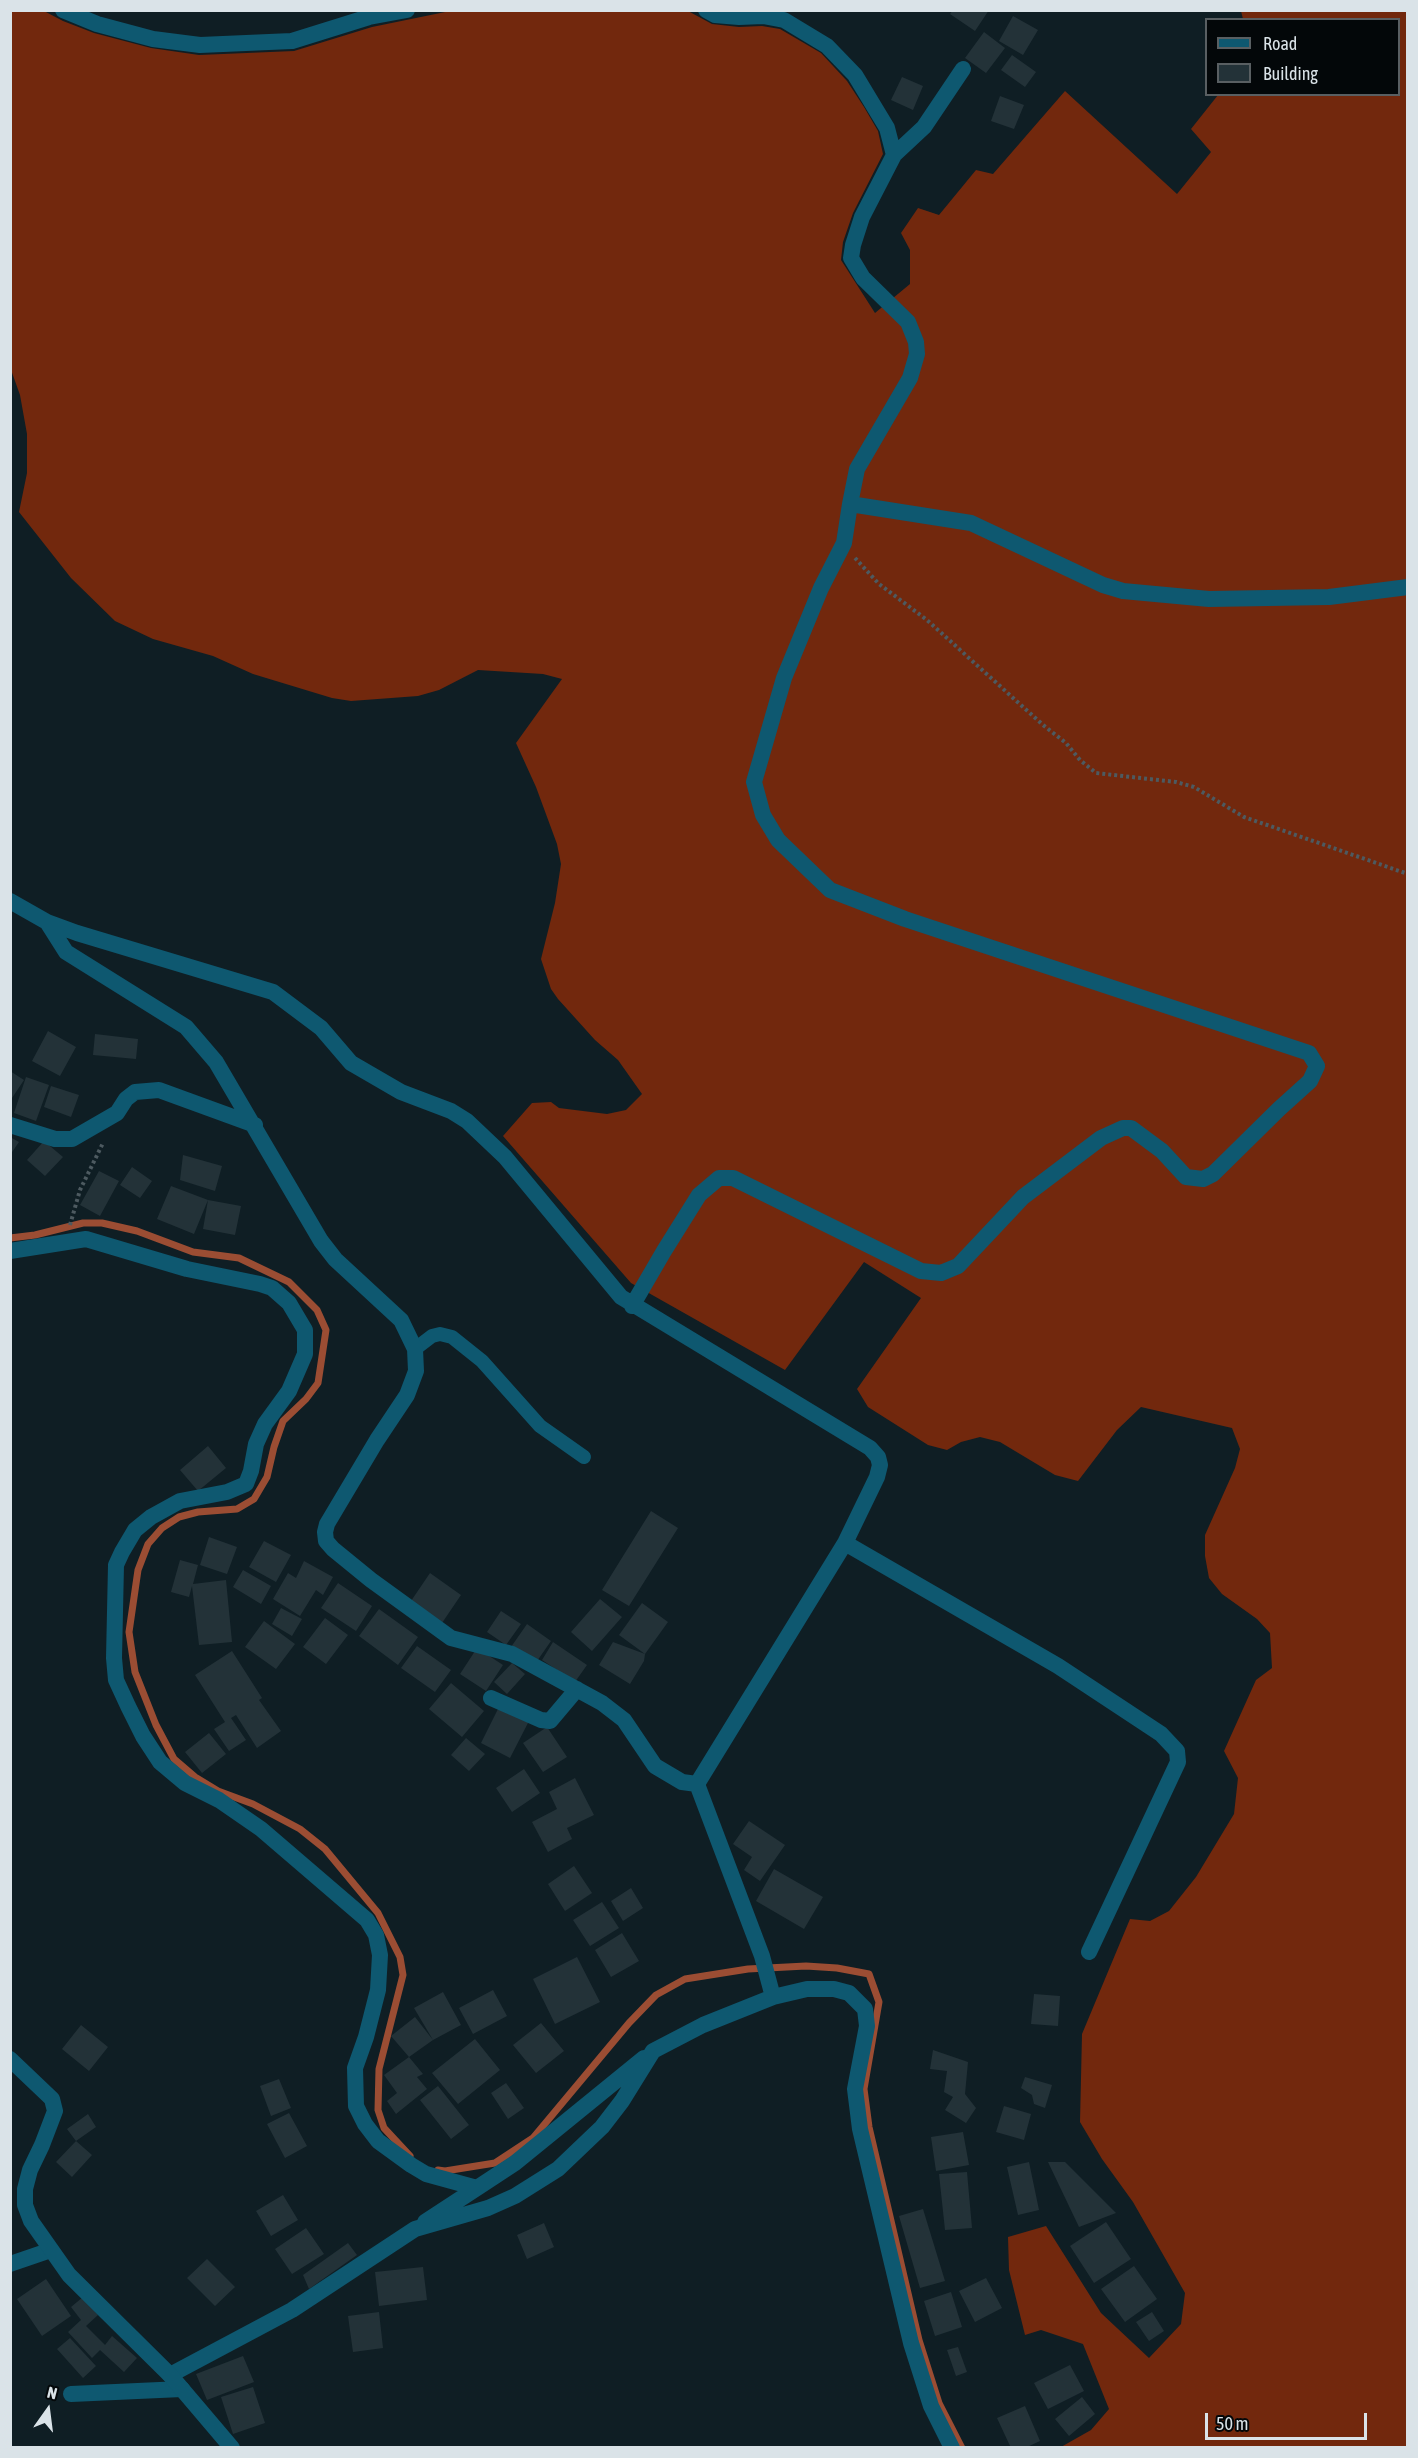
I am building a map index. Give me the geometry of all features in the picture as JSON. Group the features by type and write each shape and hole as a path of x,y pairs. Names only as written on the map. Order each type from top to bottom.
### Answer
{"street":[{"path":"63,10 97,24 153,39 200,45 292,41 369,17 406,10"},
{"path":"706,10 715,15 763,16 784,20 827,46 855,75 872,102 887,128 894,155"},
{"path":"632,1306 699,1195 719,1178 733,1178 921,1271 942,1273 958,1266 1023,1197 1101,1138 1123,1128 1131,1128 1161,1151 1186,1177 1203,1179 1213,1174 1310,1082 1317,1066 1309,1053 905,919 830,890 778,840 763,815 754,782 784,678 821,588 844,543 857,469 910,378 917,354 916,342 908,322 863,278 851,258 853,244 862,217 894,155 924,127 963,69"},
{"path":"850,504 971,523 1103,585 1123,591 1220,599 1329,597 1407,586"},
{"path":"10,901 47,922 273,992 315,1022 351,1063 364,1072 401,1092 451,1111 467,1121 505,1157 621,1297 632,1306 870,1448 878,1457 880,1465 877,1476 845,1542 697,1784"},
{"path":"47,922 66,952 186,1027 216,1062 321,1241 335,1259 401,1320 415,1349 416,1371 413,1381 327,1524 326,1541 333,1550 364,1574 452,1638 513,1654 602,1703 624,1720 655,1766 682,1782 697,1784"},
{"path":"10,1125 55,1138 72,1139 117,1113 126,1099 135,1092 159,1090 255,1125"},
{"path":"10,1251 56,1246 69,1240 86,1239 165,1264 272,1288 289,1303 302,1322 305,1330 305,1354 289,1391 265,1424 256,1444 246,1484 227,1492 180,1501 151,1517 135,1530 122,1552 116,1565 114,1586 116,1680 144,1737 160,1762 185,1783 219,1800 261,1829 367,1920 376,1935 380,1955 378,1990 366,2037 354,2068 356,2106 364,2124 378,2141 411,2166 426,2174 477,2188"},
{"path":"845,1542 1058,1666 1161,1734 1177,1751 1178,1762 1089,1952"},
{"path":"491,1698 541,1720 550,1721 577,1689"},
{"path":"697,1784 762,1956 773,1997"},
{"path":"170,2375 292,2310 515,2163 653,2051 703,2025 773,1997 807,1989 834,1989 849,1993 865,2009 867,2025 855,2089 860,2129 911,2343 931,2406 952,2448"},
{"path":"415,2229 488,2208 515,2196 558,2169 602,2127 622,2101 653,2051"},
{"path":"10,2060 52,2099 55,2111 30,2170 25,2189 26,2205 31,2221 69,2275 170,2375 232,2448"},
{"path":"10,2264 51,2250"},
{"path":"71,2394 182,2389"}],"lane":[{"path":"415,1349 432,1336 440,1334 452,1337 482,1361 540,1426 584,1457"}],"path":[{"path":"844,543 879,584 927,621 1042,726 1066,742 1080,760 1096,772 1167,781 1194,787 1244,817 1407,874"},
{"path":"70,1229 80,1190 117,1113"}],"shaded area":[{"path":"455,10 688,11 712,24 780,29 821,53 847,81 878,131 883,154 853,213 843,242 841,260 875,313 910,284 910,250 901,233 918,208 939,215 976,170 993,174 1065,91 1177,194 1211,152 1191,129 1217,96 1400,96 1400,18 1243,18 1241,11 1407,11 1407,2447 1061,2447 1091,2430 1109,2409 1083,2344 1041,2330 1025,2335 1009,2270 1008,2237 1046,2226 1101,2313 1149,2358 1181,2324 1185,2293 1133,2202 1102,2159 1080,2122 1082,2034 1130,1919 1150,1921 1169,1911 1196,1877 1234,1814 1238,1778 1224,1751 1256,1680 1272,1668 1270,1633 1257,1619 1222,1594 1209,1578 1205,1556 1205,1535 1235,1468 1240,1449 1232,1428 1141,1407 1117,1430 1078,1481 1055,1475 1000,1442 980,1437 961,1442 947,1450 928,1445 868,1407 857,1389 921,1298 864,1262 785,1370 631,1283 503,1136 532,1103 551,1102 559,1108 607,1114 626,1110 642,1094 618,1060 595,1040 558,999 551,989 541,959 555,903 561,864 557,844 536,787 516,743 562,679 543,674 478,670 439,690 418,696 351,701 332,698 253,674 213,656 153,639 115,621 71,578 19,512 27,473 27,434 20,395 10,367 10,11 44,11 94,33 151,48 199,55 294,51 372,27"}],"building":[{"path":"953,10 989,10 975,31 950,14"},
{"path":"1013,16 1038,30 1023,55 999,41"},
{"path":"984,32 1005,48 986,73 965,58"},
{"path":"1012,55 1036,72 1025,87 1001,70"},
{"path":"902,77 923,86 913,110 891,100"},
{"path":"1000,96 1024,105 1014,129 991,121"},
{"path":"48,1031 76,1047 60,1076 32,1061"},
{"path":"95,1034 138,1039 136,1059 93,1055"},
{"path":"10,1071 24,1080 10,1101"},
{"path":"26,1077 49,1085 36,1121 14,1113"},
{"path":"51,1086 79,1095 71,1117 44,1107"},
{"path":"10,1137 19,1142 10,1155"},
{"path":"44,1141 63,1157 45,1176 27,1160"},
{"path":"183,1155 222,1166 215,1191 180,1180"},
{"path":"132,1167 152,1181 140,1198 120,1185"},
{"path":"99,1171 119,1181 100,1216 80,1205"},
{"path":"171,1186 208,1200 194,1234 157,1219"},
{"path":"208,1200 241,1206 235,1235 203,1229"},
{"path":"208,1446 226,1468 198,1491 180,1470"},
{"path":"651,1511 678,1528 629,1606 602,1590"},
{"path":"209,1537 237,1547 227,1574 200,1565"},
{"path":"264,1541 291,1555 276,1582 249,1567"},
{"path":"180,1560 198,1565 193,1584 226,1580 232,1642 199,1645 192,1586 189,1597 171,1592"},
{"path":"304,1561 333,1577 323,1595 316,1590 300,1616 273,1599 288,1573 296,1578"},
{"path":"243,1570 271,1586 261,1604 233,1587"},
{"path":"430,1573 461,1595 442,1623 411,1601"},
{"path":"338,1583 372,1606 356,1631 321,1608"},
{"path":"600,1599 622,1617 592,1651 571,1632"},
{"path":"642,1603 668,1622 645,1654 619,1635"},
{"path":"281,1608 302,1619 292,1636 272,1624"},
{"path":"379,1609 418,1637 398,1665 359,1636"},
{"path":"501,1611 521,1624 506,1645 487,1632"},
{"path":"325,1618 348,1635 326,1664 303,1647"},
{"path":"264,1621 295,1644 276,1669 245,1647"},
{"path":"527,1624 551,1641 535,1664 511,1647"},
{"path":"553,1642 587,1665 575,1682 542,1660"},
{"path":"613,1642 645,1654 644,1661 630,1684 599,1665"},
{"path":"417,1646 451,1670 435,1692 401,1668"},
{"path":"477,1648 503,1665 486,1691 460,1674"},
{"path":"232,1651 262,1698 259,1700 281,1731 257,1748 236,1715 231,1718 246,1740 229,1751 214,1729 225,1722 195,1675"},
{"path":"512,1663 525,1674 507,1694 494,1682"},
{"path":"451,1683 484,1711 462,1737 429,1709"},
{"path":"499,1707 529,1721 510,1758 481,1743"},
{"path":"547,1727 567,1757 543,1772 523,1743"},
{"path":"209,1733 226,1754 202,1773 185,1752"},
{"path":"466,1738 485,1754 469,1771 451,1755"},
{"path":"524,1769 540,1793 512,1812 496,1788"},
{"path":"575,1778 594,1815 567,1828 572,1839 548,1852 532,1822 557,1809 549,1792"},
{"path":"749,1821 785,1845 760,1881 744,1870 752,1857 733,1844"},
{"path":"574,1866 592,1893 565,1911 548,1884"},
{"path":"774,1869 823,1897 804,1929 756,1901"},
{"path":"631,1888 643,1908 623,1921 611,1901"},
{"path":"602,1902 619,1928 590,1946 573,1920"},
{"path":"622,1933 639,1961 611,1977 595,1950"},
{"path":"577,1957 600,2002 555,2024 533,1979"},
{"path":"493,1990 507,2016 473,2034 459,2008"},
{"path":"443,1992 461,2025 433,2040 414,2008"},
{"path":"1034,1994 1060,1996 1058,2026 1031,2024"},
{"path":"415,2017 433,2040 409,2057 391,2036"},
{"path":"541,2023 564,2051 536,2073 513,2045"},
{"path":"81,2025 108,2047 89,2071 62,2049"},
{"path":"475,2039 500,2070 458,2104 432,2073"},
{"path":"933,2050 968,2062 965,2094 976,2108 966,2123 945,2110 953,2097 944,2092 947,2071 930,2069"},
{"path":"409,2057 423,2074 417,2077 427,2089 396,2114 387,2101 397,2093 384,2075"},
{"path":"1025,2077 1052,2085 1045,2108 1034,2104 1032,2095 1021,2088"},
{"path":"279,2079 291,2108 271,2116 260,2086"},
{"path":"506,2083 524,2108 508,2119 491,2093"},
{"path":"438,2086 469,2125 451,2139 420,2100"},
{"path":"1004,2106 1031,2114 1024,2140 996,2132"},
{"path":"289,2113 307,2146 285,2158 267,2124"},
{"path":"88,2114 96,2127 76,2141 67,2129"},
{"path":"963,2132 969,2165 936,2171 931,2137"},
{"path":"76,2141 92,2155 72,2177 56,2162"},
{"path":"1029,2162 1039,2210 1018,2215 1007,2167"},
{"path":"1048,2162 1065,2162 1116,2213 1079,2227"},
{"path":"967,2172 972,2228 945,2230 939,2174"},
{"path":"283,2195 298,2220 271,2236 256,2211"},
{"path":"923,2209 945,2281 920,2288 899,2216"},
{"path":"1106,2222 1131,2259 1094,2283 1070,2246"},
{"path":"544,2223 554,2247 527,2259 517,2235"},
{"path":"306,2228 324,2254 292,2274 275,2249"},
{"path":"348,2243 357,2255 309,2289 303,2275"},
{"path":"207,2259 235,2287 215,2306 187,2278"},
{"path":"1134,2266 1157,2299 1125,2322 1101,2289"},
{"path":"423,2267 427,2300 379,2306 375,2272"},
{"path":"986,2278 1002,2308 975,2322 959,2291"},
{"path":"46,2279 71,2316 42,2336 17,2299"},
{"path":"951,2292 962,2327 935,2336 924,2301"},
{"path":"83,2297 98,2315 86,2326 105,2345 112,2336 137,2358 124,2372 100,2350 92,2358 68,2332 81,2320 71,2307"},
{"path":"379,2312 383,2348 353,2352 348,2316"},
{"path":"1152,2312 1164,2331 1149,2341 1136,2322"},
{"path":"70,2338 96,2366 83,2378 57,2349"},
{"path":"958,2347 967,2372 956,2376 947,2350"},
{"path":"243,2356 254,2382 207,2400 196,2374"},
{"path":"1070,2365 1084,2391 1048,2409 1034,2383"},
{"path":"253,2387 265,2423 233,2434 221,2397"},
{"path":"1082,2397 1095,2414 1069,2436 1055,2419"},
{"path":"1025,2406 1040,2441 1025,2448 1011,2448 997,2418"}],"waterway":[{"path":"10,1238 35,1235 83,1223 102,1223 137,1231 193,1252 239,1258 289,1282 317,1310 326,1330 318,1383 306,1399 283,1421 267,1477 254,1499 237,1509 198,1512 179,1517 162,1528 148,1544 138,1570 129,1632 135,1672 156,1725 174,1759 195,1777 218,1791 253,1804 300,1829 325,1849 378,1913 400,1957 403,1975 379,2069 378,2110 384,2128 410,2156"},
{"path":"438,2170 445,2171 495,2163 533,2138 629,2023 656,1995 685,1979 748,1969 806,1966 837,1968 869,1974 879,2002 864,2089 869,2127 919,2340 939,2403 962,2448"}]}
